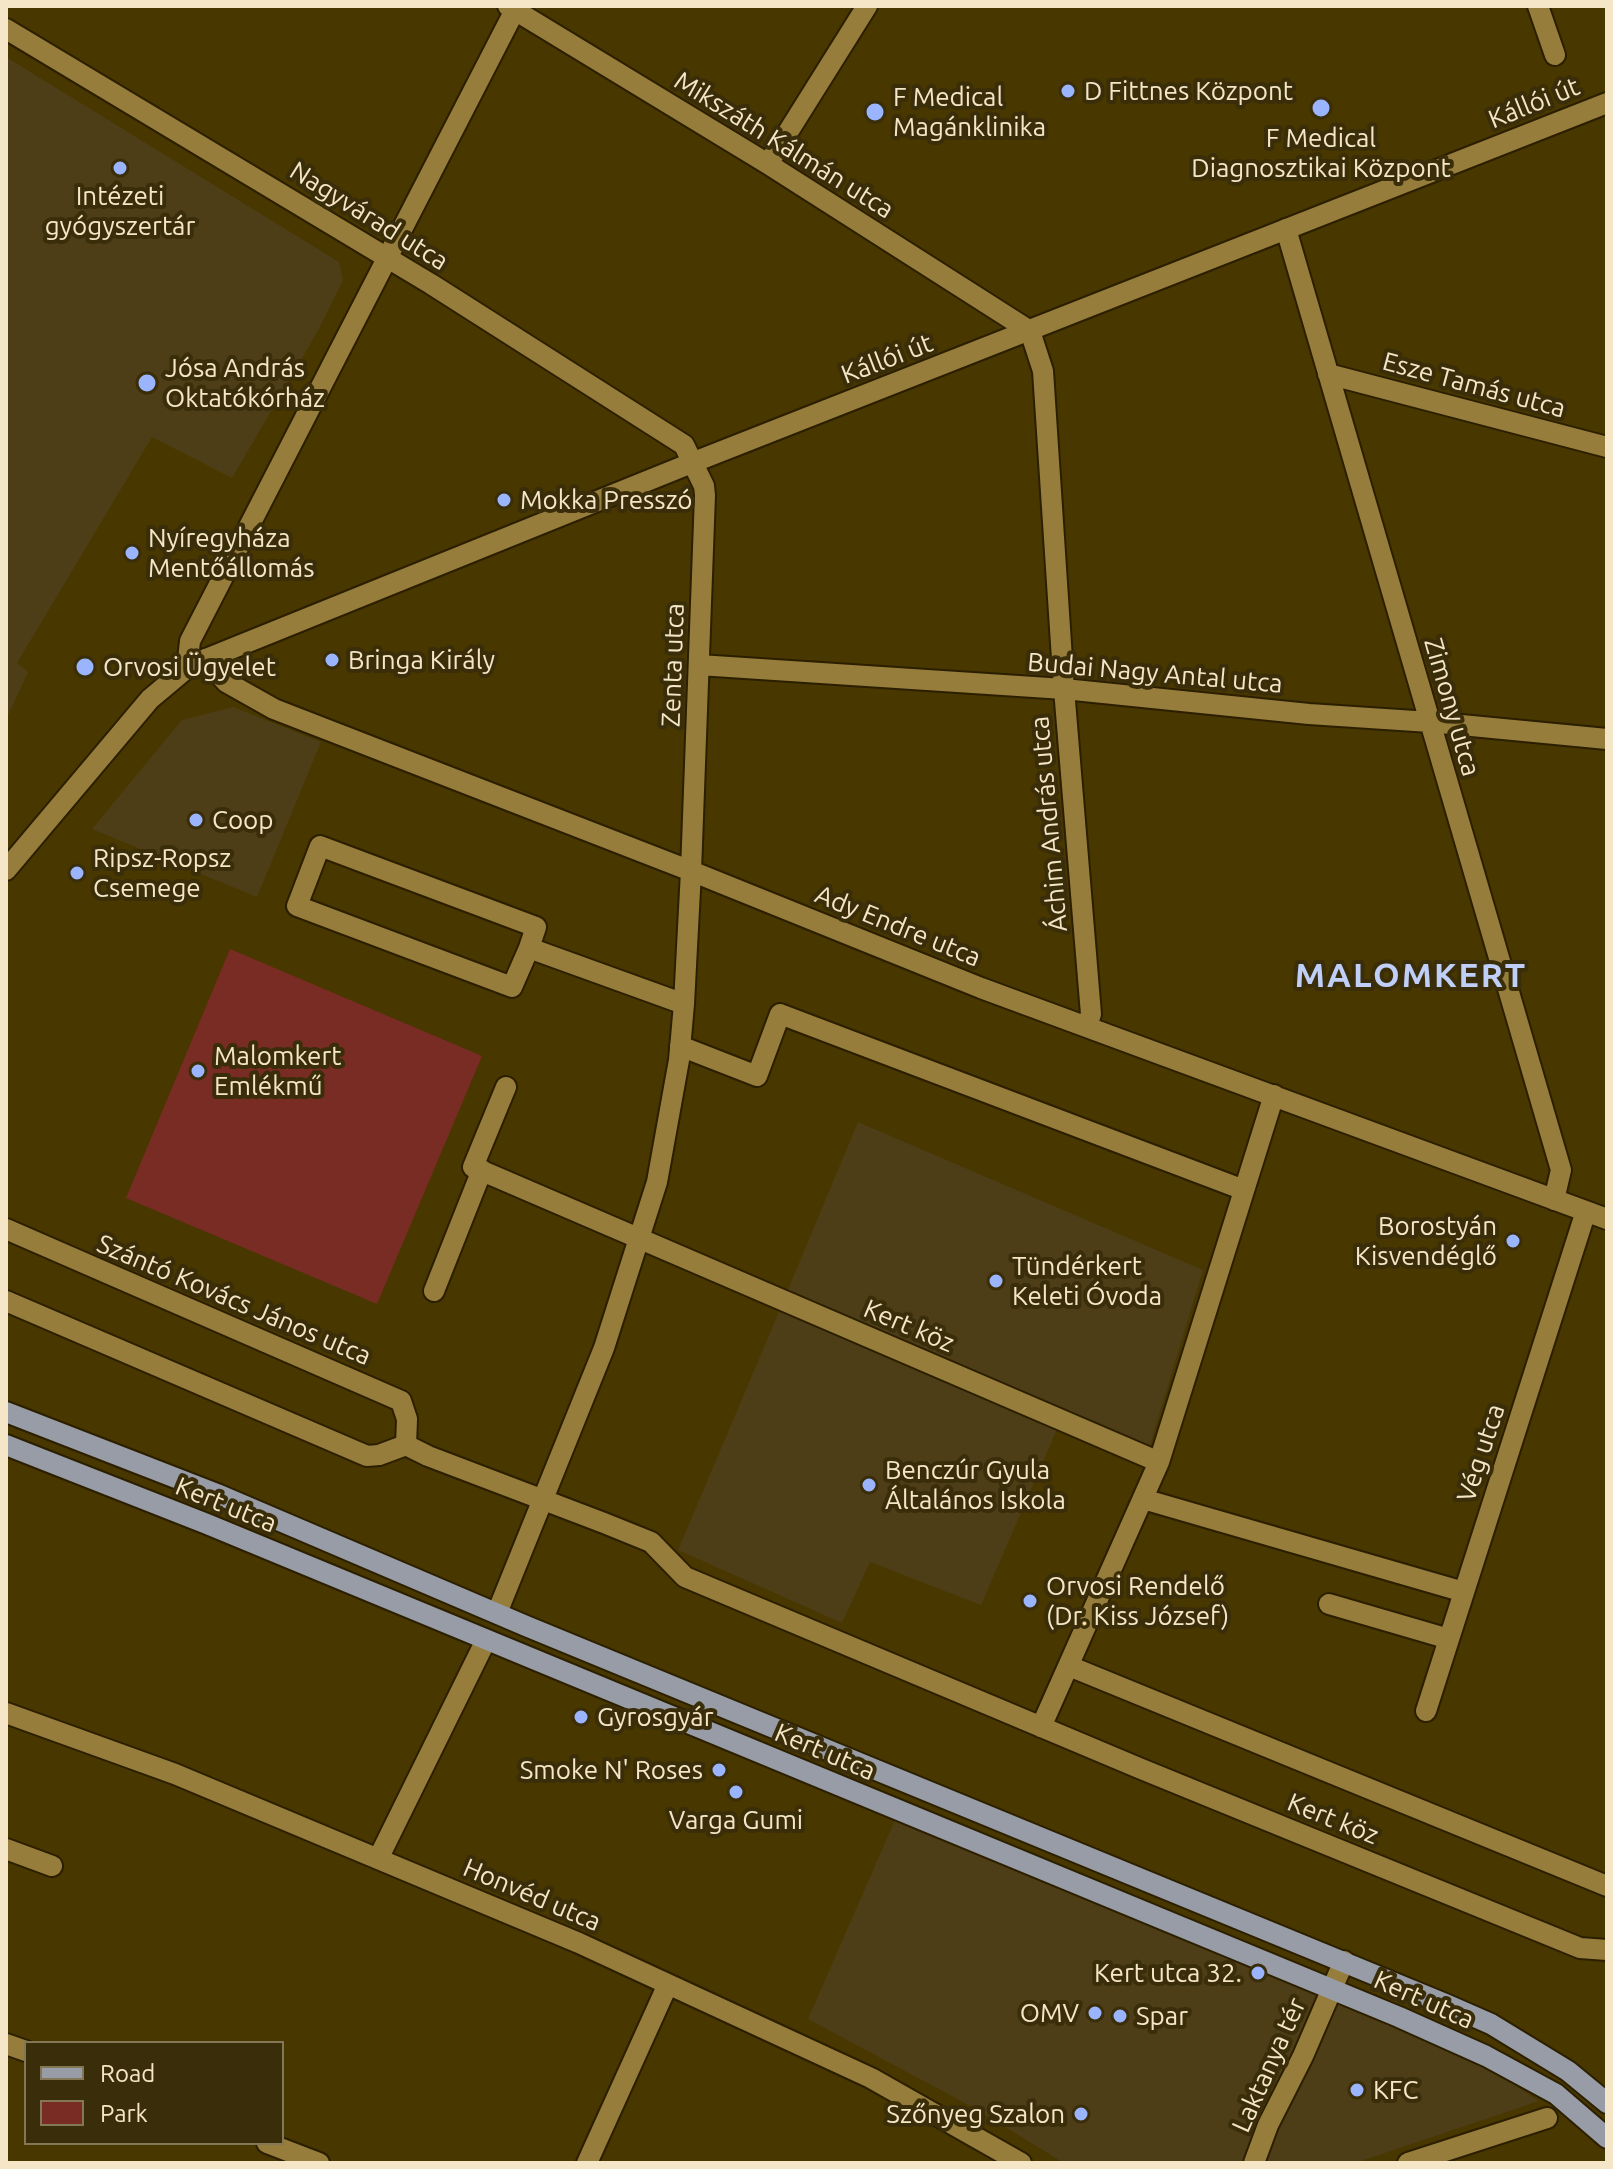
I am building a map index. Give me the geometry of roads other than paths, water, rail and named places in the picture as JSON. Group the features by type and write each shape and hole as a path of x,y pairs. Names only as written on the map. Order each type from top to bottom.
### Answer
{"main road":[{"name":"Kert utca","path":"6,1412 217,1494 1491,2024 1568,2071 1607,2103"},
{"name":"Kert utca","path":"6,1445 207,1524 1175,1926 1332,1988 1486,2056 1556,2094 1607,2138"}],"street":[{"path":"768,164 867,6"},
{"path":"1538,6 1555,55"},
{"path":"197,664 190,641 514,7"},
{"name":"Mikszáth Kálmán utca","path":"514,7 1030,331"},
{"name":"Nagyvárad utca","path":"6,29 431,284 684,445 694,462"},
{"name":"Kállói út","path":"6,870 150,699 197,664 694,462 1607,103"},
{"name":"Zimony utca","path":"1286,229 1561,1170 1554,1200"},
{"name":"Áchim András utca","path":"1030,331 1043,371 1064,689 1091,1014 1087,1026"},
{"name":"Esze Tamás utca","path":"1328,374 1607,447"},
{"name":"Zenta utca","path":"691,871 705,495 694,462"},
{"name":"Ady Endre utca","path":"197,664 274,709 981,988 1607,1219"},
{"name":"Budai Nagy Antal utca","path":"699,665 1064,689 1309,714 1607,739"},
{"path":"320,846 536,927 529,948 512,987 297,906 320,846"},
{"path":"497,1613 604,1348 657,1182 680,1046 691,871"},
{"path":"529,948 684,1004"},
{"path":"680,1046 757,1076 780,1014 1244,1190"},
{"path":"434,1291 482,1170 473,1167 506,1087"},
{"path":"1041,1727 1159,1462 1274,1095"},
{"name":"Kert köz","path":"482,1170 1159,1462"},
{"name":"Vég utca","path":"1426,1711 1586,1211"},
{"name":"Szántó Kovács János utca","path":"6,1229 401,1401 407,1419 406,1445"},
{"path":"6,1301 367,1456 406,1445 543,1499"},
{"name":"Kert köz","path":"543,1499 651,1542 685,1577 1580,1948 1607,1950"},
{"path":"1143,1499 1464,1592"},
{"path":"1329,1604 1449,1639"},
{"path":"378,1859 486,1640"},
{"name":"Kert köz","path":"1069,1666 1607,1886"},
{"name":"Honvéd utca","path":"6,1713 175,1774 579,1943 871,2078 1021,2163"},
{"path":"6,1849 52,1866"},
{"name":"Laktanya tér","path":"1254,2163 1268,2125 1303,2056 1344,1961"},
{"path":"587,2163 668,1984"},
{"path":"1408,2163 1547,2118"},
{"path":"272,2145 319,2163"}],"place":[{"name":"D Fittnes Központ","path":"1068,91"},
{"name":"F Medical Diagnosztikai Központ","path":"1321,108"},
{"name":"F Medical Magánklinika","path":"875,112"},
{"name":"Intézeti gyógyszertár","path":"120,168"},
{"name":"Jósa András Oktatókórház","path":"147,383"},
{"name":"Mokka Presszó","path":"504,500"},
{"name":"Nyíregyháza Mentőállomás","path":"132,553"},
{"name":"Bringa Király","path":"332,660"},
{"name":"Orvosi Ügyelet","path":"85,667"},
{"name":"Coop","path":"196,820"},
{"name":"Ripsz-Ropsz Csemege","path":"77,873"},
{"name":"Malomkert Emlékmű","path":"198,1071"},
{"name":"Borostyán Kisvendéglő","path":"1513,1241"},
{"name":"Tündérkert Keleti Óvoda","path":"996,1281"},
{"name":"Benczúr Gyula Általános Iskola","path":"869,1485"},
{"name":"Orvosi Rendelő (Dr. Kiss József)","path":"1030,1601"},
{"name":"Gyrosgyár","path":"581,1717"},
{"name":"Smoke N' Roses","path":"719,1770"},
{"name":"Varga Gumi","path":"736,1792"},
{"name":"Kert utca 32.","path":"1258,1973"},
{"name":"OMV","path":"1095,2013"},
{"name":"Spar","path":"1120,2016"},
{"name":"KFC","path":"1357,2090"},
{"name":"Szőnyeg Szalon","path":"1081,2114"}],"district":[{"name":"MALOMKERT","path":"1411,976"}]}
